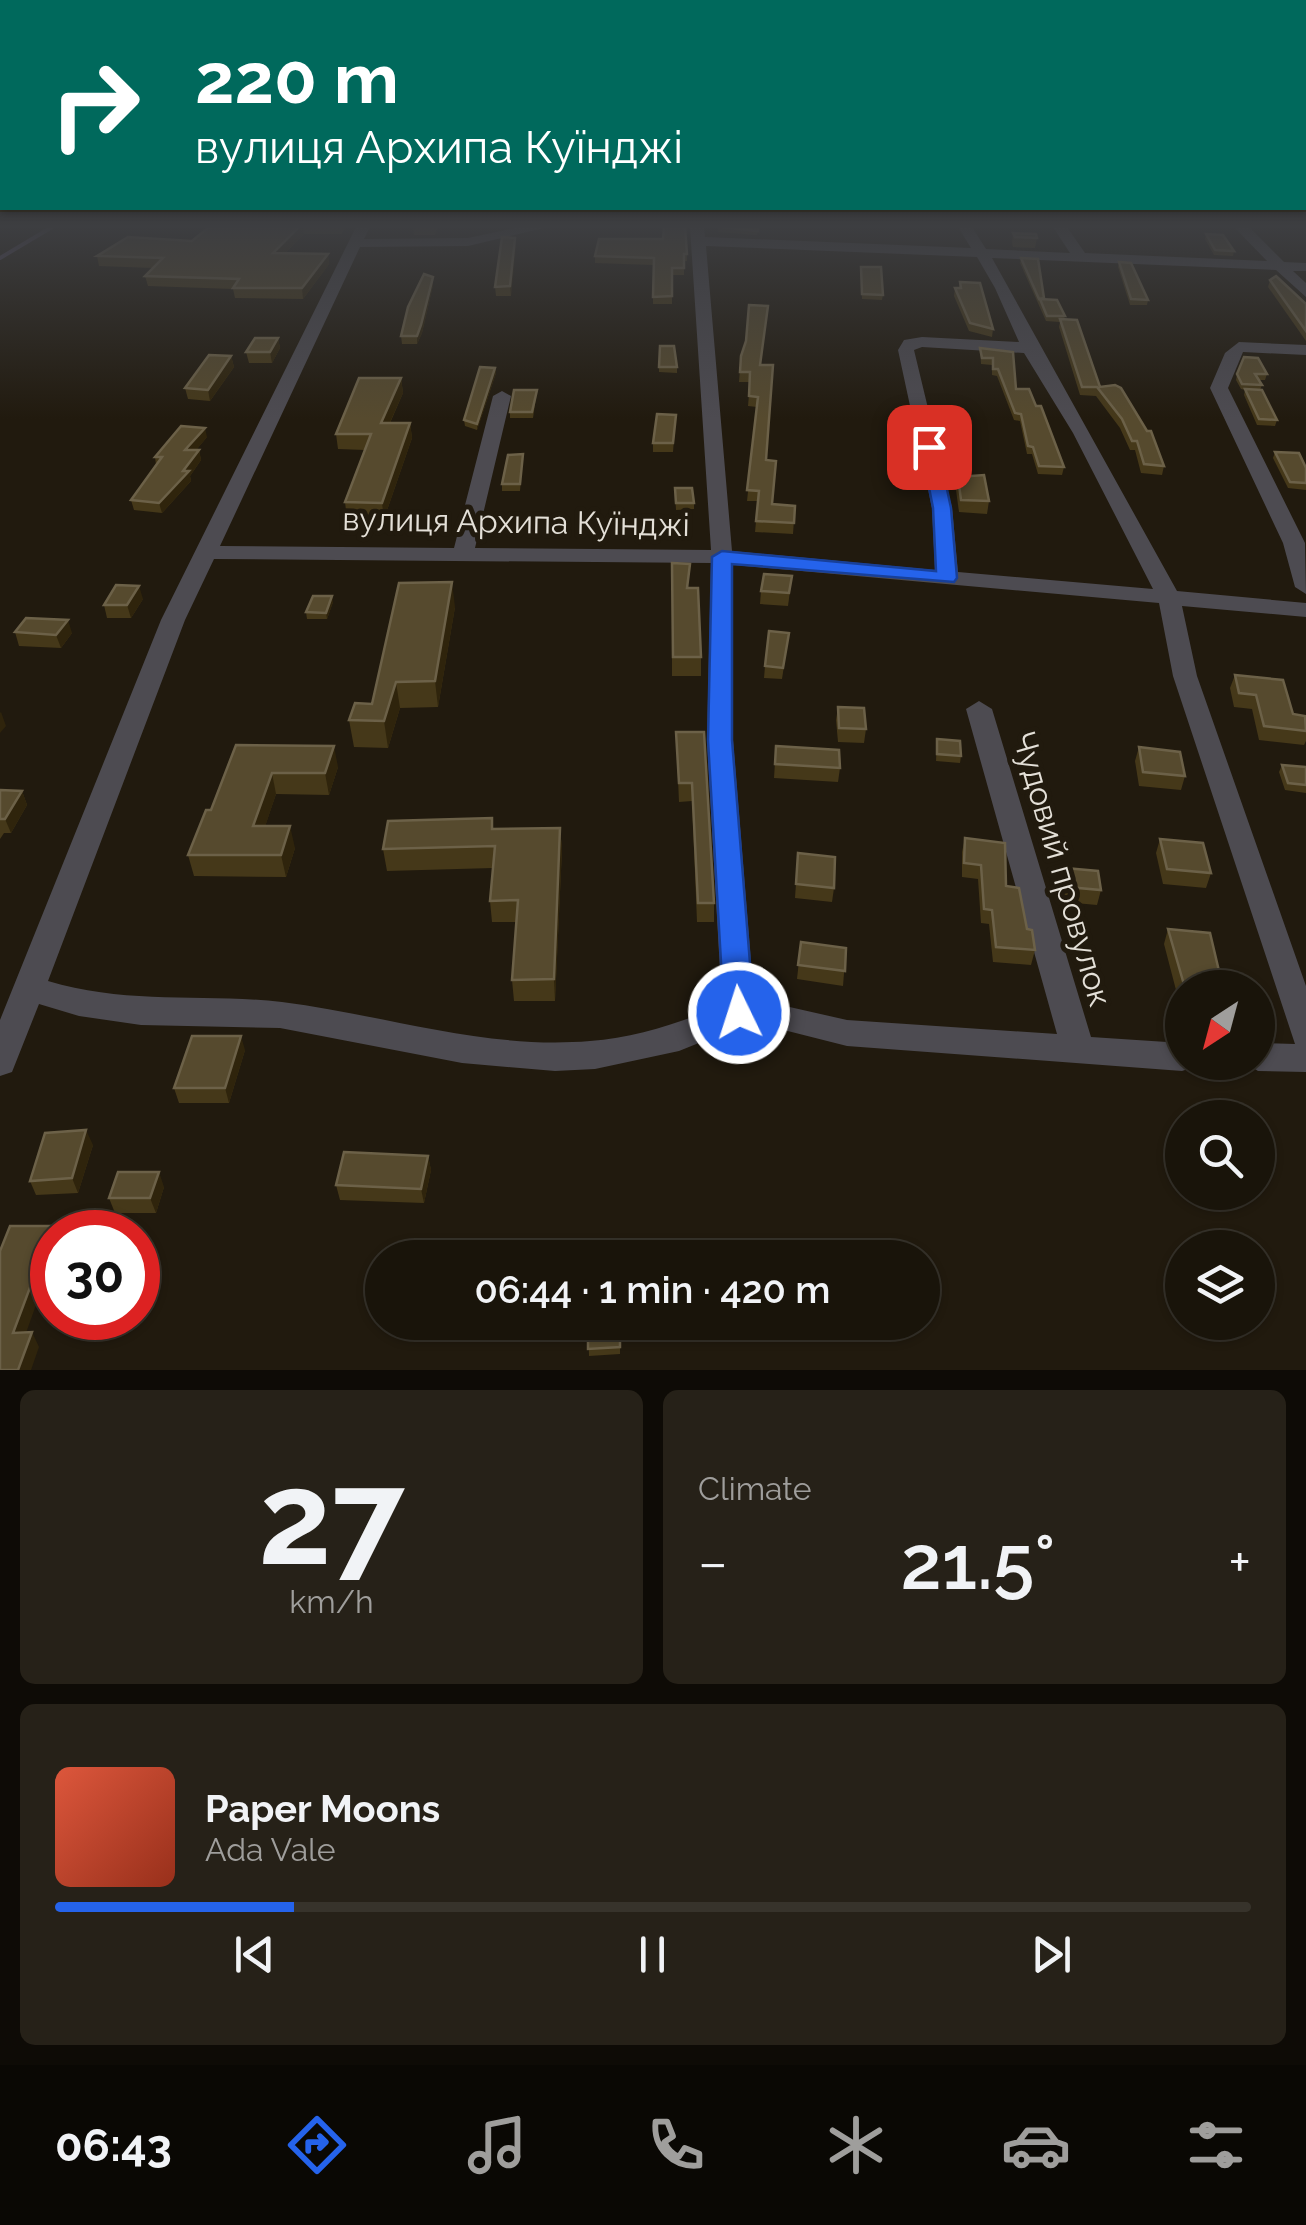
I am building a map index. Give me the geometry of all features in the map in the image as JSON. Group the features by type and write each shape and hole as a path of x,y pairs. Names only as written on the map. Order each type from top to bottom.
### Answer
{"street":[{"path":"0,1062 174,620 332,291"},
{"path":"702,291 722,557 720,740 739,1013"},
{"path":"1003,291 1030,348 1082,433 1169,598 1185,676 1306,1034"},
{"path":"947,578 942,508 906,350 916,342 1030,348"},
{"path":"1306,350 1239,348 1218,388 1294,544 1306,587"},
{"path":"464,554 502,396"},
{"name":"вулиця Архипа Куїнджі","path":"204,552 722,557 1306,610"},
{"name":"Чудовий провулок","path":"978,709 1078,1050"},
{"path":"30,988 79,1003 142,1012 280,1015 462,1049 555,1057 595,1055 679,1036 739,1013 784,1015 847,1033 1165,1056"},
{"path":"1275,1058 1306,1058"}],"building":[{"path":"416,291 430,291 417,336 401,336"},
{"path":"653,291 672,291 672,296 653,297"},
{"path":"862,291 883,291 883,295"},
{"path":"956,291 982,291 993,329 970,323"},
{"path":"1128,291 1144,291 1148,300 1131,299"},
{"path":"1278,291 1292,291 1306,304 1306,331"},
{"path":"1040,299 1057,300 1065,316 1047,316"},
{"path":"749,305 768,306 760,365 773,365 766,460 776,461 772,504 795,506 794,523 756,521 759,491 747,490 758,397 749,396 750,372 740,372"},
{"path":"1060,319 1077,320 1100,387 1121,388 1147,431 1151,431 1164,466 1144,464 1137,441 1132,441 1122,419 1097,387 1082,387"},
{"path":"255,338 278,338 270,352 246,352"},
{"path":"660,346 674,346 677,367 659,367"},
{"path":"980,348 1013,352 1016,389 1029,389 1036,406 1041,406 1064,467 1039,466 1033,447 1028,446 1021,414 1015,413 998,369 993,369 993,358 982,358"},
{"path":"209,355 231,356 208,390 185,388"},
{"path":"1244,357 1258,358 1267,374 1255,374 1262,385 1242,384 1237,374"},
{"path":"480,367 495,368 477,424 464,420"},
{"path":"359,378 401,378 381,423 410,423 382,503 345,502 371,434 336,434"},
{"path":"1245,389 1262,390 1277,420 1259,419"},
{"path":"514,390 537,390 532,412 510,412"},
{"path":"657,414 676,415 673,443 653,443"},
{"path":"181,426 205,428 185,450 199,450 183,471 189,471 159,503 131,500 162,457 155,457"},
{"path":"1275,452 1299,453 1306,468 1306,483 1290,482"},
{"path":"523,454 520,484 502,484 508,455"},
{"path":"984,475 989,501 961,500 958,477"},
{"path":"675,488 692,488 694,503 676,503"},
{"path":"672,563 690,564 687,588 698,588 701,657 673,657"},
{"path":"764,574 792,576 789,593 761,591"},
{"path":"452,582 435,681 396,682 384,721 349,720 355,703 372,704 399,583"},
{"path":"116,585 139,586 127,605 104,605"},
{"path":"313,596 332,596 326,613 306,612"},
{"path":"26,618 68,620 56,635 15,632"},
{"path":"769,631 789,633 783,668 765,666"},
{"path":"1235,675 1283,680 1293,714 1305,716 1306,731 1264,726 1256,695 1239,693"},
{"path":"838,707 864,708 866,729 839,728"},
{"path":"676,732 704,732 714,903 698,903 692,783 679,783"},
{"path":"937,739 960,741 961,756 937,754"},
{"path":"236,745 334,746 325,773 272,773 253,826 290,826 281,855 188,855 206,810 211,810"},
{"path":"776,746 839,750 840,768 775,764"},
{"path":"1139,747 1180,752 1185,776 1143,772"},
{"path":"1282,765 1306,767 1306,785 1288,783"},
{"path":"0,790 22,791 5,819 0,819"},
{"path":"492,818 492,829 560,828 554,979 512,980 518,900 490,901 495,846 383,849 388,821"},
{"path":"965,838 1005,843 1006,886 1019,888 1035,950 996,947 992,910 984,909 981,865 964,863"},
{"path":"1160,839 1203,843 1211,873 1167,869"},
{"path":"798,853 835,857 834,888 796,884"},
{"path":"1065,868 1098,871 1101,890 1068,887"},
{"path":"1168,929 1210,933 1219,970 1180,970"},
{"path":"801,942 846,948 845,971 798,965"},
{"path":"192,1036 241,1036 225,1088 174,1088"},
{"path":"86,1130 72,1178 30,1181 45,1133"},
{"path":"344,1152 428,1156 421,1189 336,1185"},
{"path":"118,1172 159,1172 150,1198 109,1198"},
{"path":"10,1226 30,1226 30,1288 13,1333 30,1332 30,1337 18,1370 0,1370 0,1251"},
{"path":"588,1340 620,1340 620,1347 588,1349"}],"route":[{"path":"739,1013 720,740 722,557 947,578 942,508 929,447"}]}
